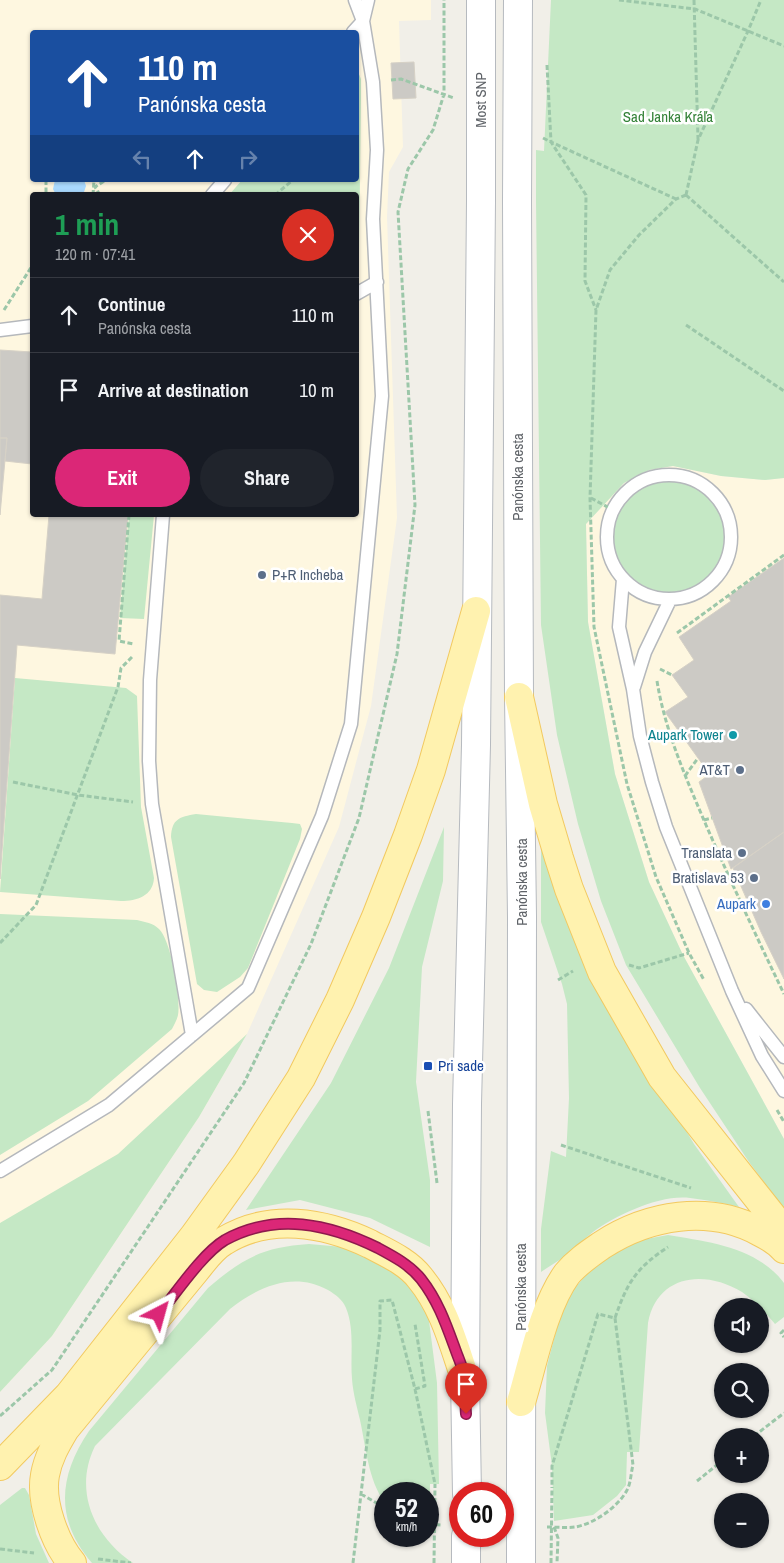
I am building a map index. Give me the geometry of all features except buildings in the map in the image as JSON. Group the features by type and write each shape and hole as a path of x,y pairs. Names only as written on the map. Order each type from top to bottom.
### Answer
{"main road":[{"name":"Most SNP","path":"476,611 481,201 481,0"},
{"name":"Panónska cesta","path":"518,0 519,697 522,917 521,1563"},
{"path":"467,1482 465,1378 467,1104 476,745 476,611"},
{"path":"0,1466 69,1395 194,1236 246,1164 301,1078 340,1000 376,917 408,835 431,770 476,611"},
{"path":"519,697 543,804 559,858 569,889 602,972 662,1077 784,1231"},
{"path":"521,1402 550,1306 560,1287 578,1262 608,1241 640,1224 693,1216 715,1217 730,1219 749,1226 768,1236 784,1250"},
{"path":"72,1563 58,1540 47,1510 44,1477 55,1446 65,1429 200,1264 212,1250 234,1236 270,1224 305,1224 353,1237 394,1257 416,1273 438,1304 465,1378"},
{"path":"466,1547 466,1563"}],"lane":[{"path":"0,1171 109,1105 248,988 322,816 352,724 382,396 374,219 377,150 373,82 364,21 355,0"},
{"path":"355,30 364,21 368,0"},
{"path":"215,192 223,182"},
{"path":"359,292 377,282"},
{"path":"0,330 30,326"},
{"path":"662,475 686,477 698,482 721,502 729,520 732,539 731,548 722,571 714,580 694,594 670,600 636,591 615,570 607,546 607,528 613,510 619,499 638,483 662,475"},
{"path":"164,517 150,680 149,761 152,804 192,1035"},
{"path":"623,579 619,627 633,689 640,736 666,828 732,991 762,1056 784,1091"},
{"path":"633,689 645,652 670,600"},
{"path":"732,991 784,1057"}],"path":[{"path":"0,1416 52,1370 244,1083 311,944 359,818 397,654 415,505 398,212 408,169 433,130 444,94 444,0"},
{"path":"619,0 695,9 784,46"},
{"path":"694,0 698,140"},
{"path":"686,195 698,140 761,0"},
{"path":"546,57 551,142 586,195 585,281 596,310"},
{"path":"373,82 401,79 444,94"},
{"path":"536,135 676,199"},
{"path":"94,182 94,192"},
{"path":"95,187 103,182"},
{"path":"279,192 291,182"},
{"path":"95,187 98,192"},
{"path":"613,510 590,498 596,310 610,270 639,235 676,199 686,195"},
{"path":"686,195 784,282"},
{"path":"0,316 30,269"},
{"path":"686,325 784,391"},
{"path":"129,517 119,641 138,645"},
{"path":"674,634 784,555"},
{"path":"0,943 36,905 118,687 121,668 135,654"},
{"path":"672,675 655,666 662,713 685,776 739,902 784,994"},
{"path":"685,776 698,758"},
{"path":"13,782 78,795 152,804"},
{"path":"704,820 712,818"},
{"path":"732,879 736,876"},
{"path":"626,965 639,968 690,953"},
{"path":"428,1111 438,1185"},
{"path":"561,1146 698,1191"},
{"path":"546,1527 576,1527 605,1514 628,1488 633,1465 614,1318 624,1292 634,1276 652,1258 674,1245"},
{"path":"353,1563 380,1330 380,1301 392,1300 415,1389 435,1484 434,1563"},
{"path":"551,1563 552,1466 598,1314 614,1318"},
{"path":"414,1320 426,1386 415,1389"},
{"path":"784,1330 781,1333 784,1336"},
{"path":"764,1428 784,1413"},
{"path":"697,1480 714,1467"},
{"path":"361,1494 374,1502"},
{"path":"554,1527 558,1538 557,1563"}],"shaded area":[{"path":"0,0 431,0 431,20 399,21 403,147 389,172 387,217 397,518 371,706 339,827 247,1034 199,1117 52,1336 0,1392"},
{"path":"673,466 721,476 765,480 784,478 784,1139 683,955 649,882 615,774 588,622 586,524 624,483 649,470"}],"green space":[{"name":"Sad Janka Kráľa","path":"551,0 784,0 784,478 765,480 721,476 673,466 649,470 624,483 586,524 588,622 615,774 649,882 683,955 784,1139 784,1209 749,1162 700,1088 626,965 601,901 578,824 557,735 541,625 536,201 536,150 544,151"},
{"path":"359,74 361,79 361,98 359,255 359,192 232,192 240,182 359,182"},
{"path":"669,480 691,485 709,497 721,515 726,537 721,559 709,577 691,589 669,594 647,589 629,577 617,559 612,537 617,515 629,497 647,485"},
{"path":"129,517 154,517 144,619 120,618"},
{"path":"15,678 126,688 137,696 141,807 154,878 151,889 143,896 133,900 121,901 0,892"},
{"path":"196,814 300,824 302,829 300,839 248,968 240,977 217,992 204,990 197,984 171,837 173,826 177,820"},
{"path":"444,827 443,881 422,967 416,1082 430,1180 430,1247 370,1218 300,1200 246,1210 331,1083 389,968"},
{"path":"541,843 592,981 617,1027 675,1112 694,1144 739,1207 690,1198 678,1198 666,1199 639,1207 603,1225 567,1255 541,1272 541,1229 551,1151 566,1157 569,1098 567,1004 541,922"},
{"path":"0,914 137,920 154,925 163,935 171,957 179,1007 178,1017 172,1029 88,1101 0,1155"},
{"path":"247,1034 199,1117 52,1336 0,1392 0,1223 118,1154"},
{"path":"668,1235 700,1240 731,1248 760,1261 784,1283 784,1317 775,1324 769,1317 769,1298 750,1298 742,1292 713,1280 698,1279 684,1281 672,1286 661,1295 653,1307 648,1323 639,1452 627,1452 626,1485 617,1496 593,1515 554,1521 552,1466 545,1413 547,1366 564,1300 587,1274 609,1256 635,1241"},
{"path":"309,1244 354,1248 409,1280 428,1313 437,1383 439,1482 374,1482 368,1463 353,1389 352,1343 349,1316 346,1308 334,1294 315,1284 289,1282 276,1284 252,1294 230,1309 95,1446 86,1480 91,1512 108,1540 133,1563 92,1563 80,1547 72,1531 65,1498 71,1465 89,1431 208,1288 232,1269 254,1256 266,1251"},
{"path":"22,1488 25,1488 29,1495 36,1534 49,1563 0,1563 0,1505"}],"water":[{"path":"55,182 85,182 86,186 84,192 54,192 53,189"}],"place":[{"name":"P+R Incheba","path":"262,575"},
{"name":"Aupark Tower","path":"733,735"},
{"name":"AT&T","path":"740,770"},
{"name":"Translata","path":"742,853"},
{"name":"Bratislava 53","path":"754,878"},
{"name":"Aupark","path":"766,904"},
{"name":"Pri sade","path":"428,1066"}],"route":[{"path":"159,1314 212,1250 234,1236 264,1225 292,1223 318,1226 343,1233 364,1241 402,1262 416,1273 438,1304 465,1378 466,1414"}]}
